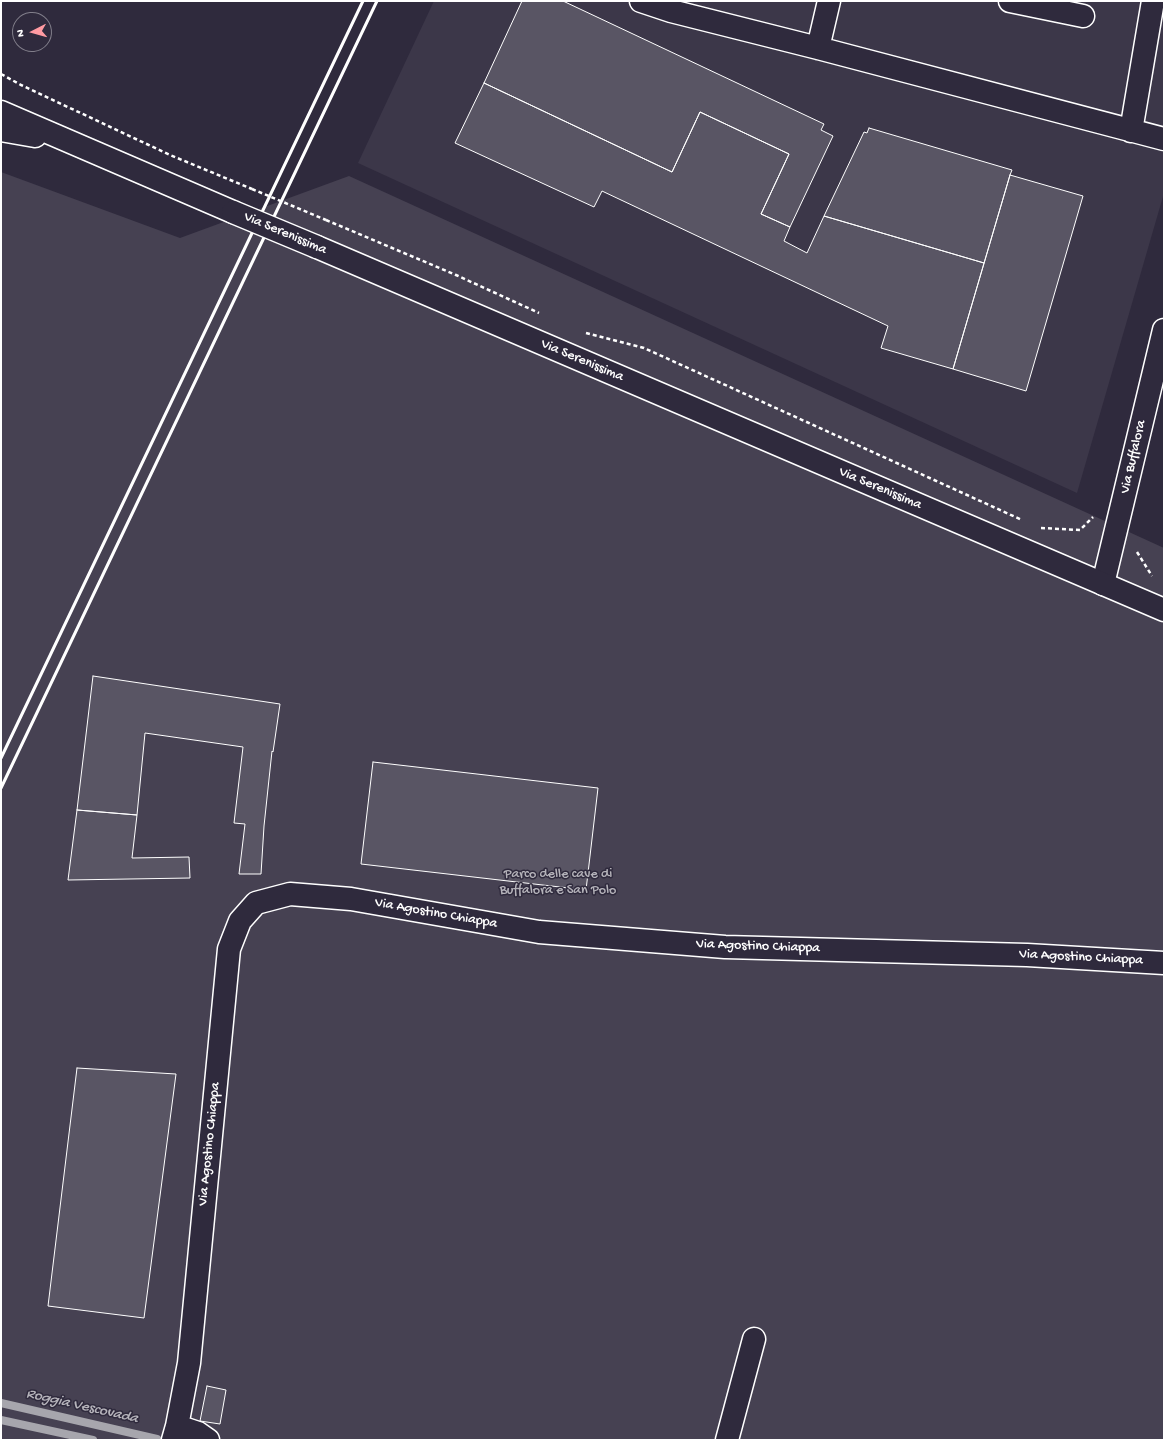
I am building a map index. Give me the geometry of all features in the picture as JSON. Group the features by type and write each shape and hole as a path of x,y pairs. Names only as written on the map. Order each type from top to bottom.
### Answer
{"street":[{"path":"641,1 671,11 1164,139"},
{"path":"818,48 829,1"},
{"path":"1010,1 1083,16"},
{"path":"1131,131 1153,1"},
{"name":"Via Serenissima","path":"1,112 1164,610"},
{"path":"1,130 74,143"},
{"name":"Via Buffalora","path":"1103,584 1164,330"},
{"name":"Via Agostino Chiappa","path":"175,1433 189,1363 229,949 240,921 256,903 290,894 351,898 539,932 725,947 1019,955 1164,963"},
{"path":"727,1440 754,1339"},
{"path":"175,1433 198,1433 208,1440"}],"path":[{"path":"1,74 21,85 170,155 456,275 540,313"},
{"path":"583,332 644,348 1027,522"},
{"path":"1035,525 1042,529"}],"shaded area":[{"path":"434,1 1164,1 1164,193 1077,493 358,163"}],"green space":[{"name":"Parco delle cave di Buffalora e San Polo","path":"1,172 180,238 349,176 1164,548 1164,1440 1,1440"}],"building":[{"path":"522,1 563,1 824,124 821,130 833,136 790,227 761,214 789,154 700,112 672,172 484,83"},
{"path":"484,83 672,172 700,112 789,154 761,214 790,227 784,241 807,253 824,216 984,263 953,369 881,348 888,326 602,191 594,207 455,143"},
{"path":"869,128 1012,170 984,263 824,216 864,132 867,133"},
{"path":"1010,175 1083,196 1026,391 953,369"},
{"path":"93,676 280,704 273,752 272,751 264,826 261,874 239,874 245,824 234,823 243,747 145,733 137,815 77,810"},
{"path":"373,762 598,788 586,890 361,864"},
{"path":"77,810 137,815 132,858 189,857 190,878 68,880"},
{"path":"77,1068 176,1074 144,1318 48,1306"},
{"path":"207,1386 226,1390 220,1424 200,1421"}],"waterway":[{"name":"Roggia Vescovada","path":"1,1403 157,1439"},
{"path":"1,1420 93,1440"}],"railway":[{"path":"1,758 363,1"},
{"path":"1,788 377,1"}]}
